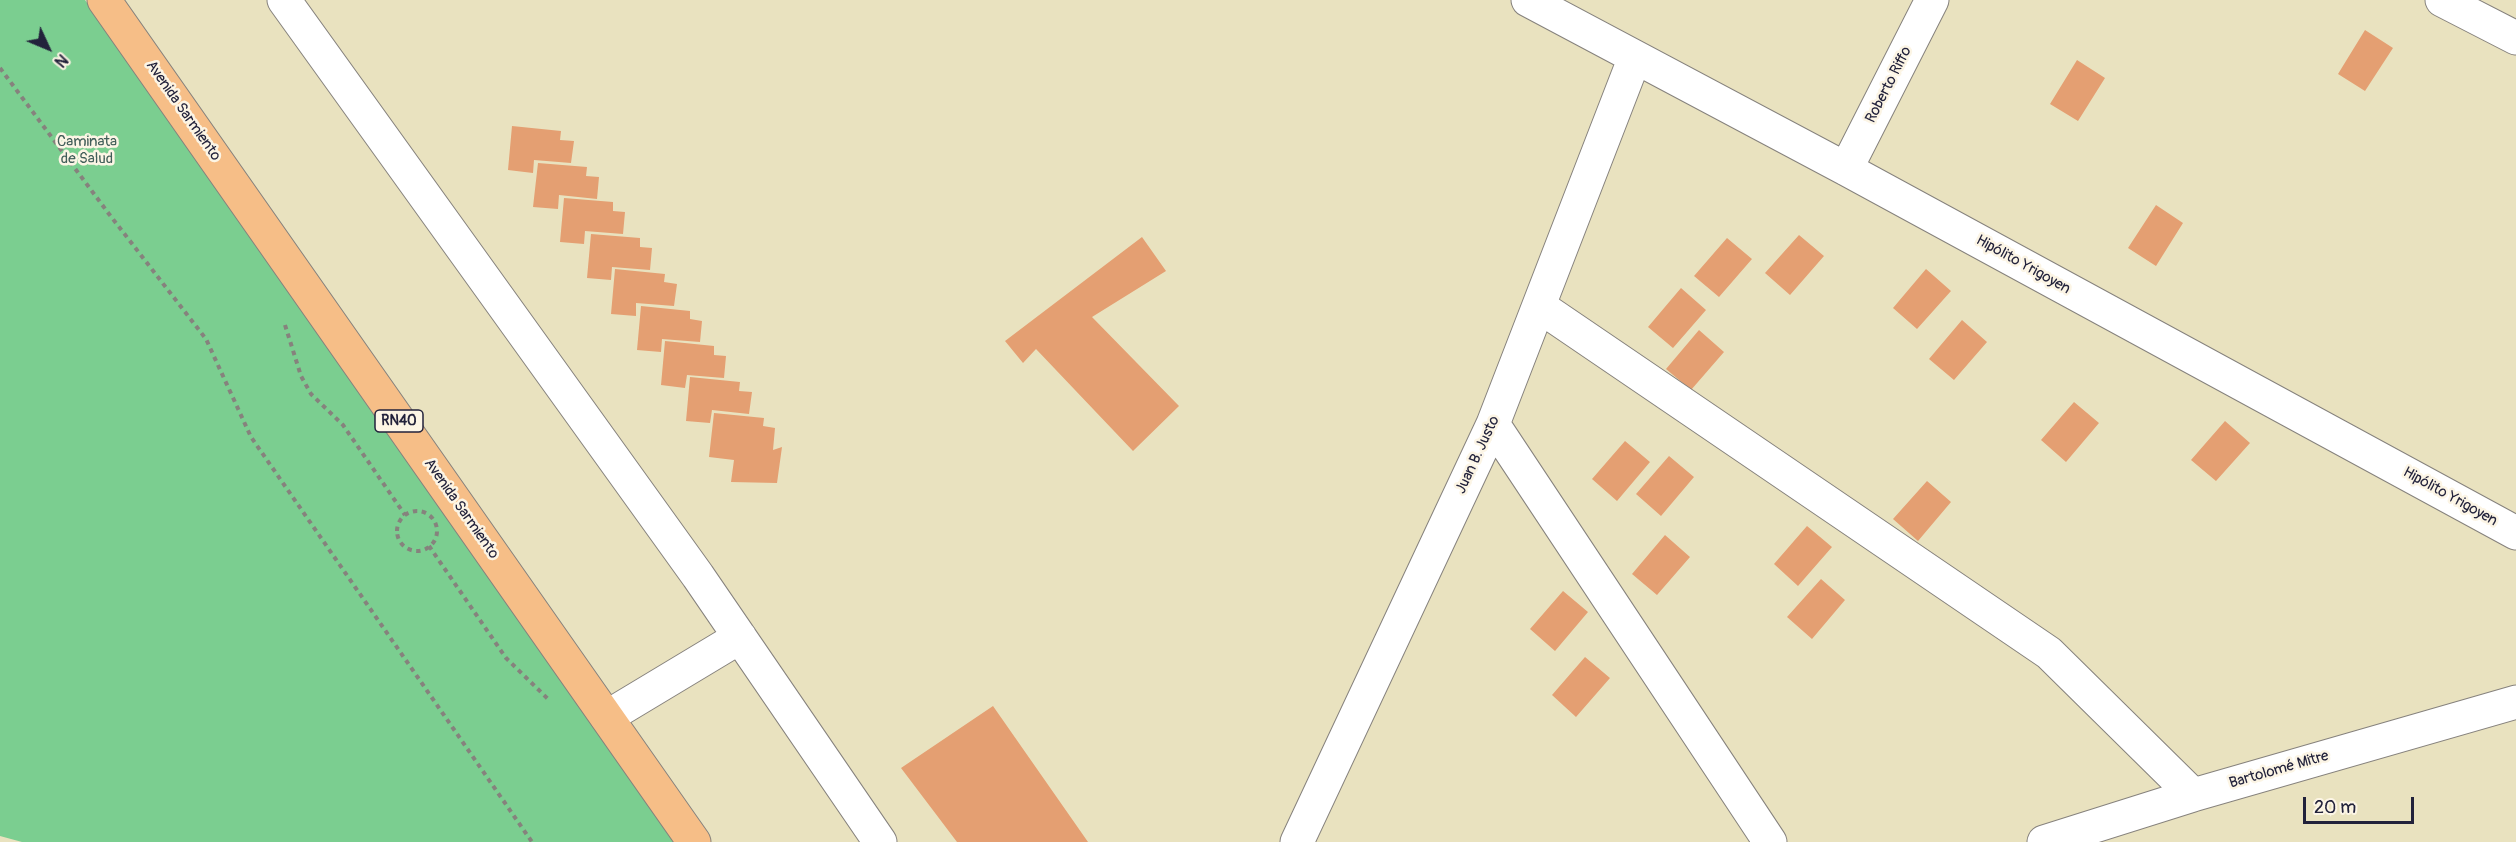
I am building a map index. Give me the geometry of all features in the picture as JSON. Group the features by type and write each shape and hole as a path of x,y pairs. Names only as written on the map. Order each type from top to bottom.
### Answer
{"highway":[{"name":"Avenida Sarmiento","path":"104,0 694,842"}],"street":[{"path":"284,0 740,638 880,842"},
{"name":"Hipólito Yrigoyen","path":"1528,0 1560,8 1635,57 2516,533"},
{"name":"Roberto Riffo","path":"1846,169 1932,0"},
{"path":"2442,0 2516,38"},
{"name":"Juan B. Justo","path":"1297,842 1493,424 1635,57"},
{"path":"1539,306 2049,653 2193,795"},
{"path":"1493,424 1770,842"},
{"path":"607,717 740,638"},
{"name":"Bartolomé Mitre","path":"2044,842 2193,795 2516,702"}],"path":[{"path":"0,68 206,339 251,437 532,842"},
{"path":"420,511 435,521 437,534 429,546 419,551 412,550 401,543 397,530 405,515 420,511"},
{"path":"429,546 506,658 549,701"}],"green space":[{"name":"Caminata de Salud","path":"0,0 85,0 300,308 427,475 682,842 22,842 0,836"}],"building":[{"path":"2365,30 2393,48 2365,91 2338,74"},
{"path":"2077,60 2105,78 2078,121 2050,104"},
{"path":"512,126 561,131 560,140 574,141 571,163 534,160 533,173 508,170"},
{"path":"538,163 587,167 586,176 599,177 597,199 559,195 558,209 533,207"},
{"path":"564,198 613,202 613,211 625,212 623,234 585,231 584,244 560,242"},
{"path":"2156,205 2183,223 2156,266 2128,248"},
{"path":"591,234 640,238 640,247 652,248 650,270 612,267 611,280 587,278"},
{"path":"1799,235 1824,256 1790,295 1765,273"},
{"path":"1142,237 1166,271 1092,317 1179,406 1133,451 1036,349 1023,363 1005,341"},
{"path":"1727,238 1752,259 1719,297 1694,276"},
{"path":"615,269 665,274 664,282 677,284 674,306 636,303 636,316 611,314"},
{"path":"1926,269 1951,291 1917,329 1893,308"},
{"path":"1681,288 1706,310 1673,348 1648,327"},
{"path":"641,306 690,311 690,319 702,321 700,342 662,339 661,352 637,350"},
{"path":"1962,320 1987,342 1954,380 1929,359"},
{"path":"1699,330 1724,352 1691,390 1666,369"},
{"path":"665,341 714,346 714,355 726,356 724,378 687,375 685,388 661,385"},
{"path":"690,377 740,382 739,391 752,392 749,414 712,410 710,423 686,421"},
{"path":"2074,402 2099,423 2066,462 2041,440"},
{"path":"714,413 764,418 763,426 775,428 773,450 782,447 777,483 731,482 734,460 709,457"},
{"path":"2225,421 2250,443 2216,481 2191,460"},
{"path":"1625,441 1650,462 1617,501 1592,479"},
{"path":"1669,456 1694,477 1661,516 1636,494"},
{"path":"1927,481 1951,502 1918,541 1893,519"},
{"path":"1807,526 1832,547 1798,586 1774,564"},
{"path":"1665,535 1690,557 1657,595 1632,574"},
{"path":"1821,579 1845,600 1812,639 1787,617"},
{"path":"1563,591 1588,612 1555,651 1530,629"},
{"path":"1585,657 1610,678 1576,717 1552,695"},
{"path":"993,706 1088,842 957,842 901,768"}]}
